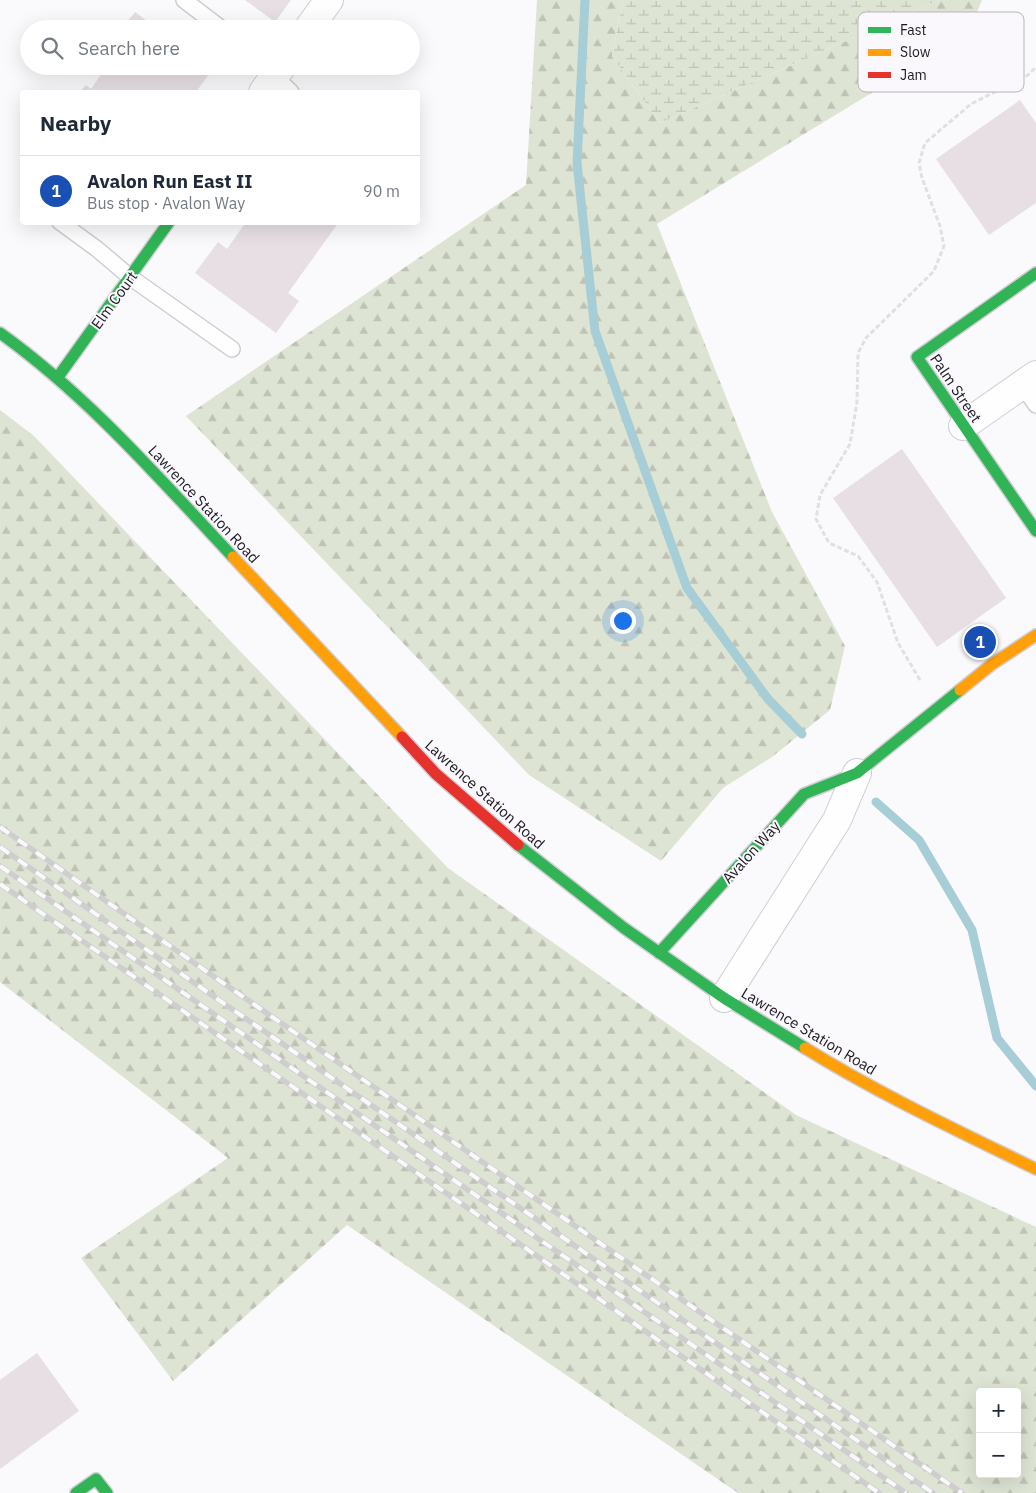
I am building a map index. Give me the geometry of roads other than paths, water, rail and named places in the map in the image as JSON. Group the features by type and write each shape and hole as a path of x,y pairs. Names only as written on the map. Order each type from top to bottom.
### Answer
{"main road":[{"name":"Elm Court","path":"58,378 167,225"},
{"name":"Palm Street","path":"1036,273 917,357 1036,531"},
{"name":"Lawrence Station Road","path":"0,332 28,352 80,397 123,439 436,774 528,854 624,928 724,998 835,1066 934,1120 1036,1169"},
{"name":"Avalon Way","path":"659,953 804,794 856,773 991,665 1036,635"},
{"path":"76,1493 96,1478 107,1493"}],"street":[{"path":"315,20 329,0"},
{"path":"963,426 1031,388"},
{"name":"Avalon Way","path":"724,998 837,820 856,773"}],"lane":[{"path":"184,0 210,20"},
{"path":"64,225 130,276 232,349"}],"waterway":[{"path":"585,0 577,163 595,331 687,588 768,699 802,734"},
{"path":"876,802 919,840 972,930 997,1038 1036,1086"}],"railway":[{"path":"0,827 962,1493"},
{"path":"0,847 933,1493"},
{"path":"0,866 906,1493"},
{"path":"0,884 879,1493"}],"place":[{"name":"Avalon Run East II","path":"980,642"}]}
